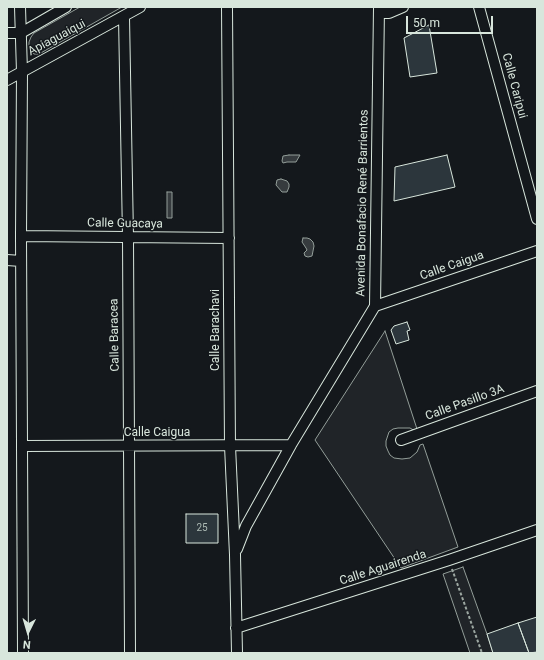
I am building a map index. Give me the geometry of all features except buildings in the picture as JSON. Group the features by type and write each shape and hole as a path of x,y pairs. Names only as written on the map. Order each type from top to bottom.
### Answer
{"street":[{"path":"20,7 22,72 21,261 23,653"},
{"name":"Apiaguaiqui","path":"7,32 21,33 66,7"},
{"name":"Apiaguaiqui","path":"7,80 140,7"},
{"name":"Calle Barachavi","path":"227,7 230,446 235,555 237,653"},
{"path":"379,10 389,13 403,7"},
{"name":"Calle Caripui","path":"479,7 537,219"},
{"name":"Avenida Bonafacio René Barrientos","path":"235,555 246,526 291,445 375,306 379,10"},
{"name":"Calle Baracea","path":"124,17 130,446 130,653"},
{"name":"Calle Guacaya","path":"21,236 229,238"},
{"name":"Calle Caigua","path":"375,306 537,251"},
{"path":"7,260 21,261"},
{"name":"Calle Pasillo 3A","path":"401,440 537,391"},
{"name":"Calle Caigua","path":"22,446 291,445"},
{"name":"Calle Aguairenda","path":"236,628 537,530"}],"path":[{"path":"448,560 482,653"}],"shaded area":[{"path":"80,7 122,7 39,54 34,54 30,51 29,42 34,33"},
{"path":"300,155 296,162 283,163 283,156"},
{"path":"281,179 287,181 289,184 287,192 282,192 276,185 277,180"},
{"path":"167,192 172,192 172,218 167,218"},
{"path":"303,238 310,239 313,242 314,246 312,256 305,256 304,253 307,250 302,242"},
{"path":"385,331 417,429 415,431 410,428 393,429 389,432 386,446 390,455 394,458 402,459 410,458 417,452 420,445 423,444 458,547 401,568 315,440"},
{"path":"463,567 493,653 470,653 443,574"}],"wall":[{"path":"7,110 7,162"}]}
